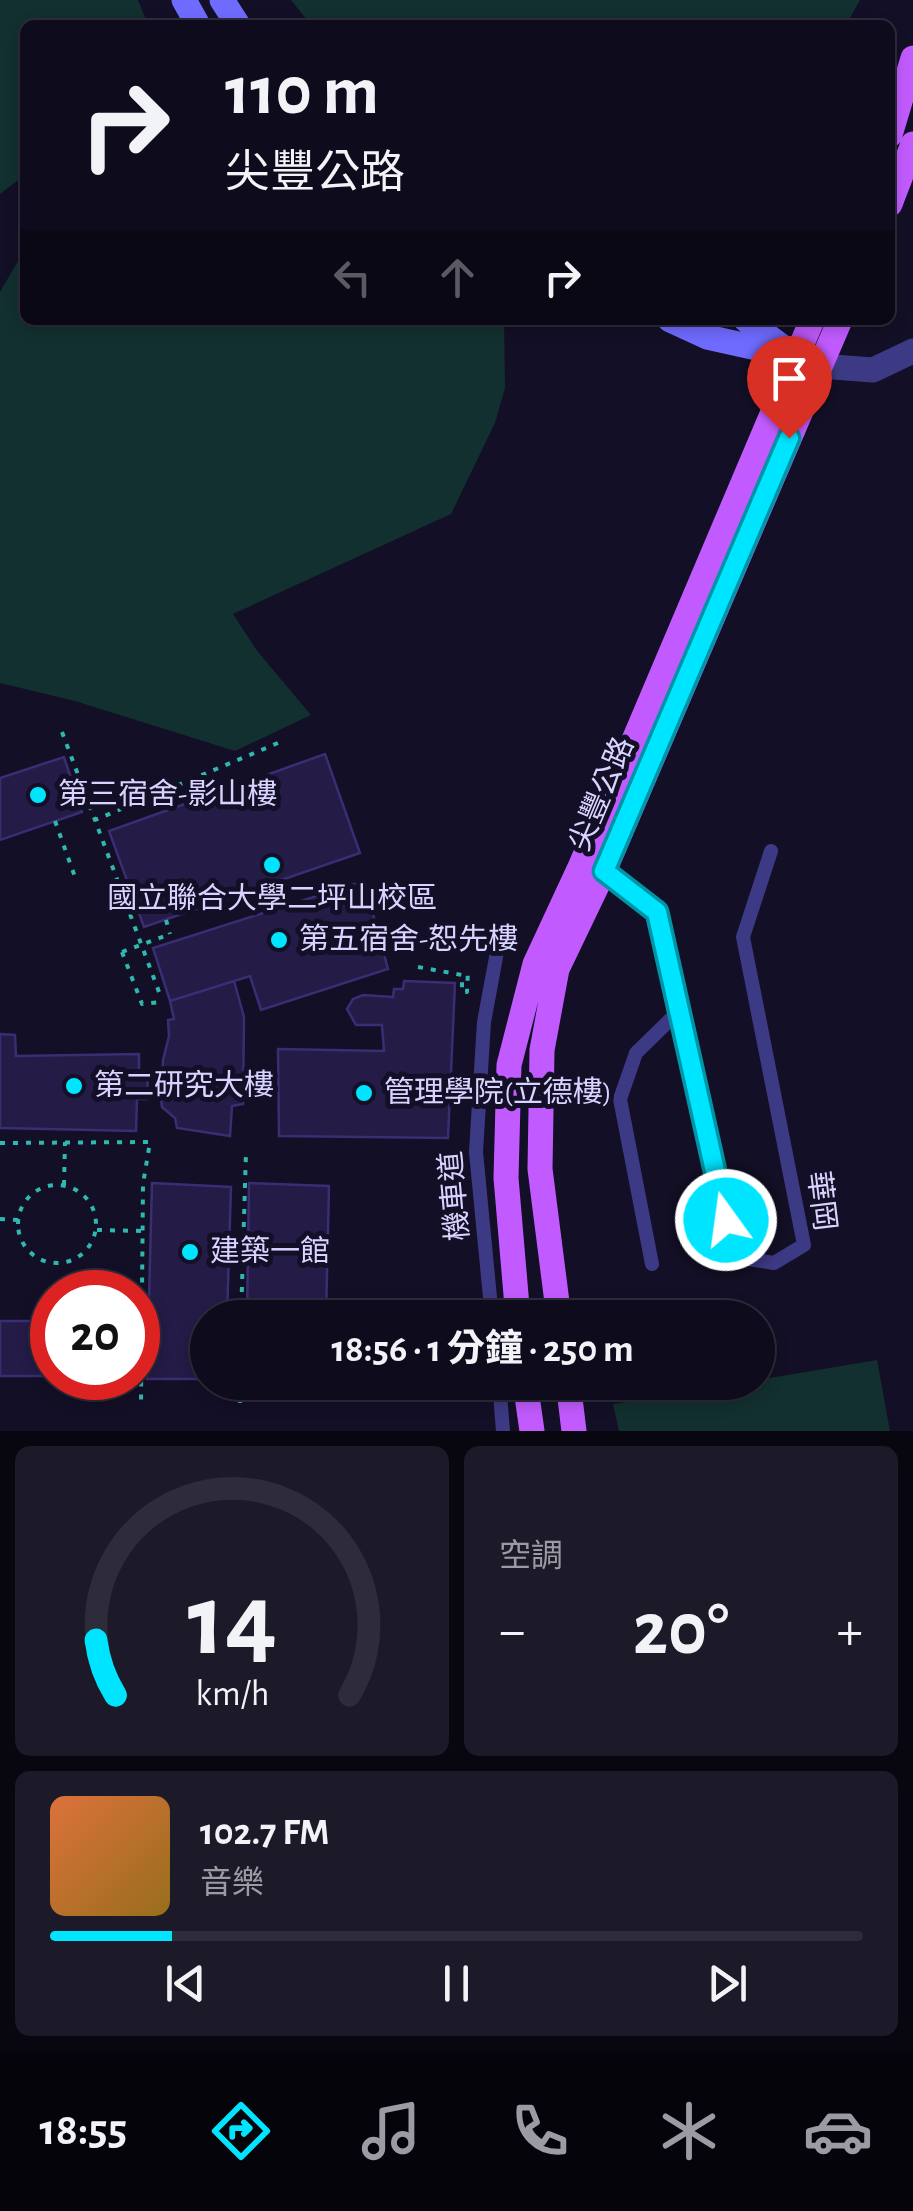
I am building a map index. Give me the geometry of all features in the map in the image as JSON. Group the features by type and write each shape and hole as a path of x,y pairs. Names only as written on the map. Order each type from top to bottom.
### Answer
{"main road":[{"path":"895,118 913,58"},
{"path":"895,191 913,144"},
{"name":"尖豐公路","path":"808,362 812,325"},
{"name":"尖豐公路","path":"557,1300 540,1169 542,1050 557,969 592,868 808,362 836,325"},
{"name":"尖豐公路","path":"516,1300 506,1178 509,1065 535,964 592,868"},
{"path":"528,1400 532,1431"},
{"path":"570,1400 574,1431"}],"street":[{"path":"681,325 707,337 808,362 873,370 913,351"},
{"path":"753,325 808,362"}],"lane":[{"name":"華岡","path":"592,868 657,912 735,1257 774,1263 804,1244 744,937 772,851"},
{"name":"機車道","path":"490,1300 476,1152 484,1022 496,952"},
{"path":"652,1264 620,1099 636,1054 678,1012"},
{"path":"499,1400 502,1431"}],"path":[{"path":"62,732 159,992"},
{"path":"95,820 278,743"},
{"path":"56,821 75,878"},
{"path":"160,1002 142,1004 122,952 170,934 166,920"},
{"path":"418,968 462,975 462,992 467,992 468,970"},
{"path":"64,1186 65,1142"},
{"path":"0,1143 150,1142 143,1184 141,1402"},
{"path":"242,1300 246,1152"},
{"path":"52,1185 64,1186 86,1196 96,1218 96,1230 84,1252 60,1262 45,1262 25,1246 18,1220 30,1196 52,1185"},
{"path":"0,1220 18,1220"},
{"path":"96,1230 142,1231"}],"green space":[{"path":"0,0 138,0 146,20 20,20 20,179 0,194"},
{"path":"291,0 860,0 849,20 307,20"},
{"path":"20,258 20,325 504,325 505,388 495,423 451,514 233,614 258,652 311,715 235,751 75,701 0,683 0,292"},
{"path":"877,1360 890,1431 619,1431 613,1404 639,1400 775,1400 775,1377"}],"building":[{"path":"325,754 360,853 144,927 109,831"},
{"name":"第三宿舍-影山樓","path":"64,757 82,812 0,840 0,778"},
{"name":"第五宿舍-恕先樓","path":"364,881 388,969 261,1010 250,976 170,1001 153,948"},
{"path":"234,981 244,1017 243,1104 232,1106 230,1136 177,1128 175,1118 162,1107 161,1099 168,1020 174,1019 170,1001"},
{"name":"管理學院(立德樓)","path":"404,981 455,983 448,1138 279,1136 278,1049 384,1051 382,1025 356,1025 347,1009 353,999 363,995 393,997 394,989 403,989"},
{"name":"第二研究大樓","path":"0,1034 15,1035 16,1056 139,1054 139,1072 148,1072 147,1099 137,1099 136,1131 0,1128"},
{"name":"建築一館","path":"152,1183 231,1187 228,1300 190,1300 190,1379 160,1379 160,1270 150,1270"},
{"path":"249,1183 329,1186 326,1300 247,1300"},
{"path":"0,1321 30,1321 30,1376 0,1376"}],"place":[{"name":"第三宿舍-影山樓","path":"38,795"},
{"name":"國立聯合大學二坪山校區","path":"272,865"},
{"name":"第五宿舍-恕先樓","path":"279,940"},
{"name":"第二研究大樓","path":"74,1086"},
{"name":"管理學院(立德樓)","path":"364,1093"},
{"name":"建築一館","path":"190,1252"}],"route":[{"path":"726,1220 657,912 604,871 789,438"}]}
